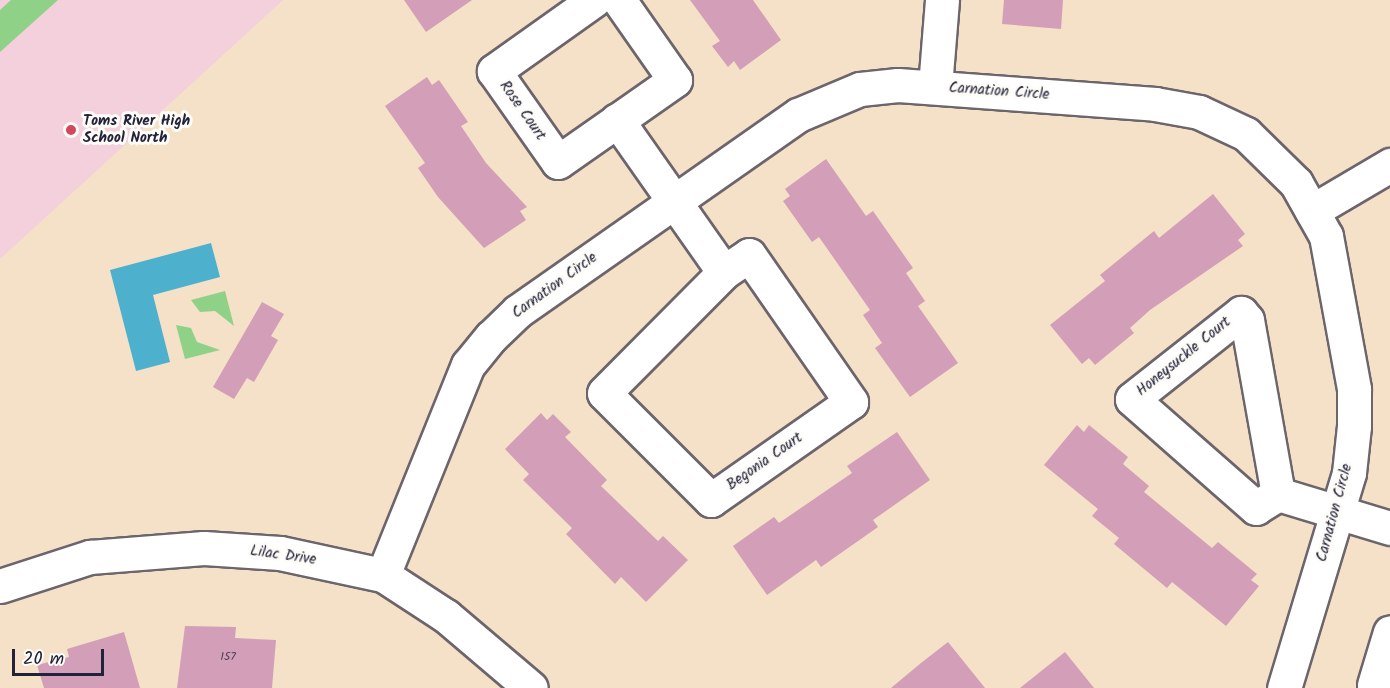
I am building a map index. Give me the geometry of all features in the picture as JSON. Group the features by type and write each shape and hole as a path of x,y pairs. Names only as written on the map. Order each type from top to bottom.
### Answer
{"street":[{"name":"Rose Court","path":"594,0 494,71 558,162 675,80 619,0"},
{"path":"935,87 942,0"},
{"name":"Carnation Circle","path":"383,575 468,365 518,311 674,202 825,102 860,89 935,87 1155,104 1199,112 1246,134 1271,155 1312,211 1326,236 1354,389 1349,473 1284,688"},
{"path":"617,120 724,272"},
{"path":"1312,211 1390,165"},
{"name":"Begonia Court","path":"749,255 851,402 711,500 604,393 724,272 749,255"},
{"name":"Honeysuckle Court","path":"1241,312 1247,320 1278,494 1256,508 1132,399 1241,312"},
{"path":"1278,494 1390,528"},
{"name":"Lilac Drive","path":"0,586 90,557 204,548 280,553 383,575 446,616 531,688"},
{"path":"1383,688 1374,685 1390,632"}],"shaded area":[{"name":"Toms River High School North","path":"0,0 283,0 0,259"}],"green space":[{"path":"11,0 58,0 0,52 0,10"},
{"path":"225,291 234,326 215,311 200,312 191,300"},
{"path":"176,325 191,328 197,342 220,350 185,359"}],"water":[{"path":"211,243 220,277 153,295 170,362 136,371 110,270"}],"building":[{"path":"404,0 472,0 426,32"},
{"path":"690,0 753,0 781,40 740,70 734,61 728,67 712,46 720,41"},
{"path":"1004,0 1063,0 1061,29 1002,24"},
{"path":"427,77 432,85 439,80 468,122 461,126 486,163 527,207 520,211 526,220 484,248 438,197 418,168 425,163 385,106"},
{"path":"826,159 866,216 873,211 913,268 906,273 925,301 918,306 958,363 910,397 875,348 882,343 863,315 870,310 819,237 812,242 783,201 790,196 785,189"},
{"path":"1213,194 1245,234 1238,240 1243,246 1150,310 1130,328 1134,333 1095,365 1089,358 1082,364 1050,325 1105,281 1100,275 1154,231 1159,238"},
{"path":"262,302 284,314 271,336 278,340 254,382 247,378 234,399 213,387"},
{"path":"541,413 547,420 553,414 571,432 565,437 607,480 601,486 658,541 663,536 688,560 646,602 621,577 615,584 566,534 572,528 523,480 529,474 505,449"},
{"path":"1077,425 1084,432 1089,425 1128,457 1123,464 1149,486 1144,492 1212,548 1218,542 1257,574 1251,580 1259,586 1226,626 1172,582 1167,588 1114,544 1119,538 1092,516 1098,509 1044,465"},
{"path":"897,432 930,480 873,520 878,527 821,567 816,560 767,595 733,546 774,517 779,523 852,473 847,466"},
{"path":"185,626 236,627 235,638 276,640 272,688 177,688"},
{"path":"124,632 140,688 44,688 37,665 69,657 67,649"},
{"path":"948,642 985,688 891,688 921,663"},
{"path":"1065,652 1094,688 1020,688"}],"place":[{"name":"Toms River High School North","path":"71,130"}]}
